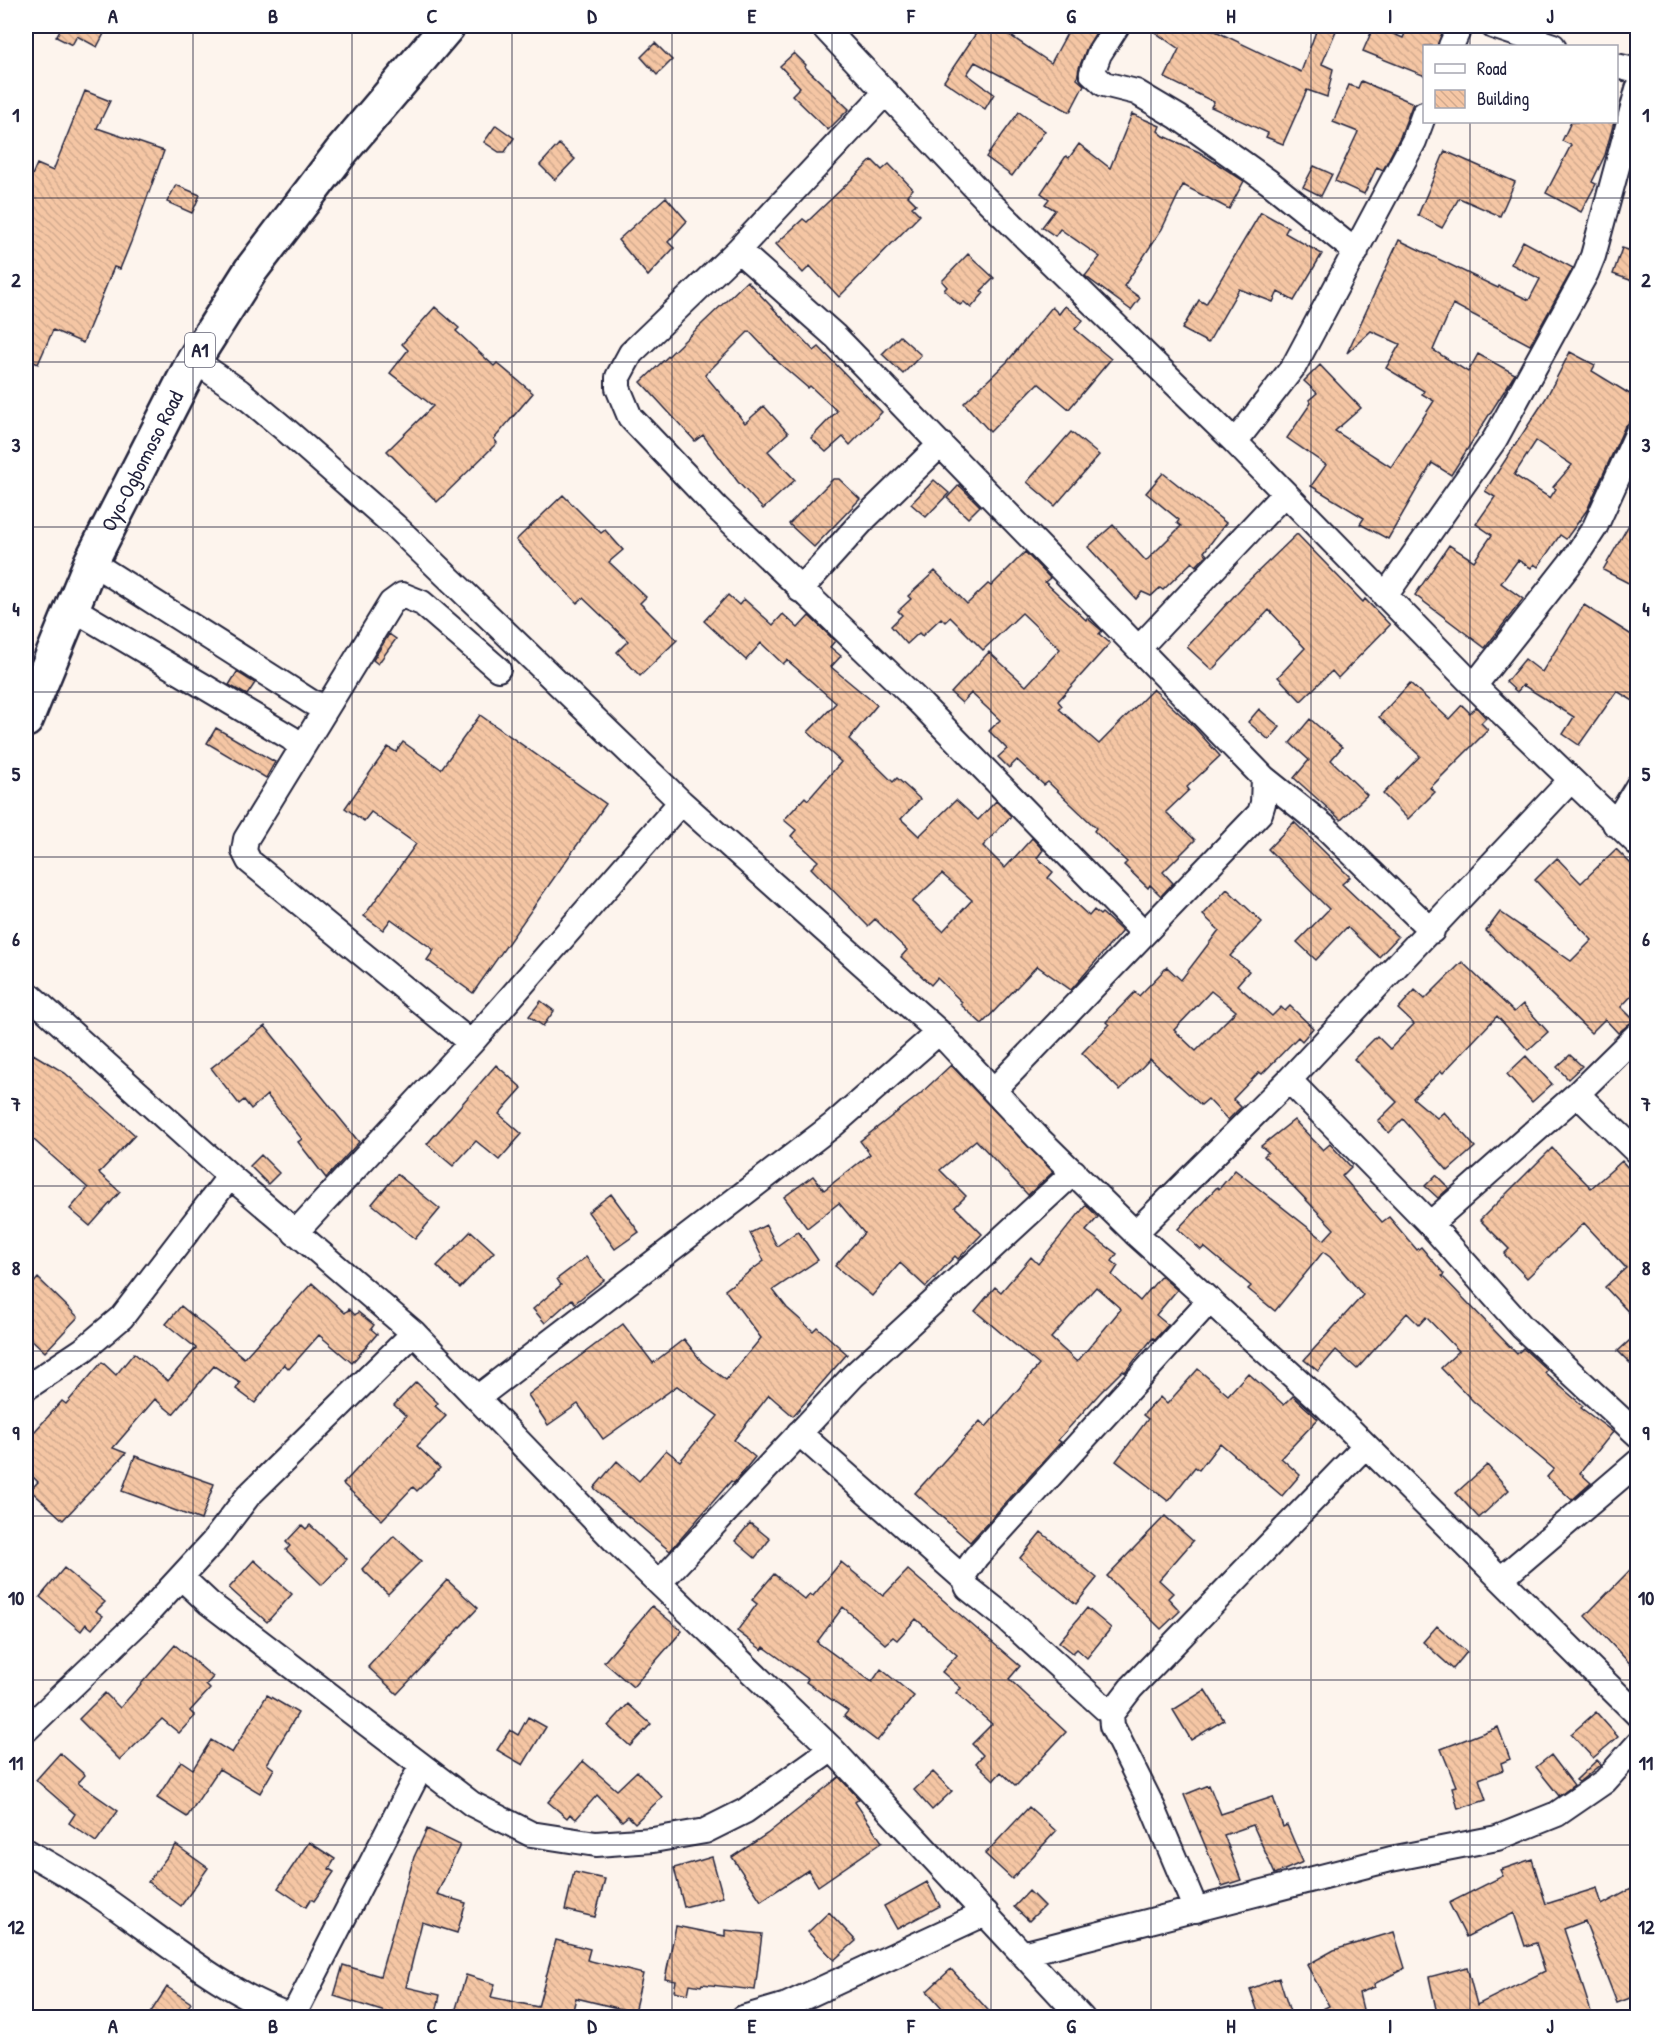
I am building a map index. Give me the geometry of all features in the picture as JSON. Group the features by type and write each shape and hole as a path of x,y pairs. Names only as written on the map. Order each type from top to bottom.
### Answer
{"highway":[{"name":"Oyo-Ogbomoso Road","path":"26,720 91,562 194,360 251,270 341,152 448,26"}],"street":[{"path":"823,26 985,198 1235,441 1384,596 1570,781 1638,844"},
{"path":"1117,26 1099,54 1092,73 1104,84 1136,92 1178,117 1269,183 1356,252"},
{"path":"1451,45 1460,26"},
{"path":"1493,26 1550,45"},
{"path":"1618,66 1638,71"},
{"path":"1384,596 1495,439 1586,273 1593,256 1638,89"},
{"path":"886,92 738,250 631,353 618,377 618,388 630,417 800,590 920,703 1144,933"},
{"path":"1235,441 1294,366 1414,141 1423,119"},
{"path":"738,250 835,336 1140,647 1156,668 1264,778 1325,827 1432,931"},
{"path":"194,360 287,430 394,526 681,802 939,1032 995,1089 1038,1138 1135,1233 1325,1405 1638,1715"},
{"path":"1474,686 1576,556 1595,527 1638,432"},
{"path":"800,590 866,518 941,444"},
{"path":"1140,647 1285,493"},
{"path":"91,562 311,702 326,707"},
{"path":"471,1043 249,861 244,851 246,839 326,707 391,603 402,595 423,603 498,669"},
{"path":"72,608 291,738 302,748"},
{"path":"995,1089 1260,813 1263,803 1264,778"},
{"path":"1135,1233 1289,1080 1432,931 1570,781"},
{"path":"1615,824 1638,786"},
{"path":"295,1233 471,1043 681,802"},
{"path":"26,992 230,1176 414,1333 659,1583 832,1749 1082,2018"},
{"path":"477,1398 833,1125 939,1032"},
{"path":"1430,1224 1577,1094 1638,1034"},
{"path":"1289,1080 1430,1224 1522,1327 1638,1435"},
{"path":"1577,1094 1638,1153"},
{"path":"659,1583 853,1377 932,1300 1074,1172"},
{"path":"26,1388 83,1350 122,1317 230,1176"},
{"path":"964,1579 976,1557 1210,1300"},
{"path":"26,1730 136,1625 213,1542 248,1496 414,1333"},
{"path":"799,1433 964,1579 974,1594 1001,1614 1111,1714"},
{"path":"1196,1910 1152,1808 1112,1726 1111,1714 1131,1688 1365,1446"},
{"path":"1501,1579 1638,1462"},
{"path":"182,1577 209,1603 421,1767 472,1804 531,1834 596,1844 653,1840 705,1831 745,1811 832,1749"},
{"path":"1022,1954 1391,1859 1497,1838 1557,1814 1605,1781 1638,1744"},
{"path":"26,1851 96,1893 159,1941 246,1994 295,2017 421,1767"},
{"path":"743,2018 791,2011 986,1913"}],"building":[{"path":"56,26 108,26 97,47 77,36 72,45 56,37 61,28"},
{"path":"981,26 996,26 1051,63 1071,26 1100,26 1087,47 1079,68 1077,79 1084,85 1070,112 975,62 967,74 994,94 985,109 944,81"},
{"path":"1146,26 1205,26 1301,72 1318,26 1338,26 1322,64 1333,69 1327,97 1307,90 1283,144 1266,137 1268,133 1211,107 1214,102 1165,78 1179,49"},
{"path":"1374,26 1403,38 1408,26 1445,26 1437,45 1423,45 1423,75 1363,51"},
{"path":"655,43 672,60 657,75 641,57"},
{"path":"794,53 806,65 805,67 849,109 828,130 792,95 800,87 780,66"},
{"path":"1361,81 1413,103 1400,137 1383,170 1377,167 1364,194 1335,181 1358,132 1333,122 1349,85 1358,88"},
{"path":"85,91 110,101 97,128 164,151 120,269 114,267 83,343 53,330 38,364 26,358 26,189 37,164 53,171"},
{"path":"1019,112 1045,131 1012,176 986,157"},
{"path":"1132,114 1160,126 1158,131 1164,136 1199,152 1244,181 1229,209 1183,185 1162,229 1124,286 1140,298 1131,310 1085,276 1100,257 1060,229 1055,236 1042,227 1055,210 1045,204 1049,199 1041,193 1066,156 1069,158 1079,144 1110,168"},
{"path":"1571,123 1614,123 1605,155 1592,182 1596,184 1581,212 1546,193 1571,145 1562,141"},
{"path":"496,125 514,138 505,152 499,152 484,142"},
{"path":"559,144 575,159 555,180 540,165"},
{"path":"1445,151 1515,182 1500,216 1459,198 1442,228 1418,215"},
{"path":"872,160 882,170 889,164 913,189 907,195 916,204 912,207 920,215 839,297 810,266 803,273 776,244 803,219 807,222"},
{"path":"1314,166 1332,174 1321,196 1303,187"},
{"path":"176,185 200,195 192,213 167,202"},
{"path":"666,197 687,221 668,242 674,248 648,276 618,240"},
{"path":"1261,212 1288,227 1285,233 1322,254 1294,301 1278,292 1273,302 1239,289 1208,343 1182,329 1199,300 1206,304"},
{"path":"1399,240 1498,288 1499,286 1529,300 1540,279 1511,264 1523,241 1573,268 1530,345 1453,304 1433,350 1468,372 1478,354 1515,374 1451,475 1432,463 1388,539 1360,524 1364,518 1311,486 1326,465 1287,438 1311,403 1309,400 1317,393 1304,381 1320,365 1361,408 1335,431 1391,467 1434,401 1422,394 1424,391 1386,368 1400,344 1371,331 1347,353"},
{"path":"1622,248 1638,253 1638,283 1613,274"},
{"path":"968,254 994,278 981,291 984,293 971,308 964,302 960,305 944,290 947,287 942,281"},
{"path":"747,281 814,351 819,347 882,412 850,445 843,437 826,452 811,438 837,411 810,386 808,388 779,363 749,331 705,375 745,423 764,406 788,433 768,451 795,480 763,509 738,482 703,435 695,441 641,382"},
{"path":"1065,306 1083,320 1075,329 1111,359 1069,409 1038,383 990,432 964,403 1007,362 1052,307 1059,314"},
{"path":"435,307 459,328 456,331 494,366 497,363 533,393 494,439 497,443 437,502 387,451 433,406 390,373 408,350 402,344"},
{"path":"900,336 921,355 903,374 882,354"},
{"path":"1570,352 1595,365 1592,371 1638,399 1638,418 1625,426 1587,510 1566,539 1560,535 1538,567 1534,564 1531,568 1518,560 1501,583 1523,599 1485,648 1415,595 1449,545 1474,561 1492,535 1476,524 1495,497 1485,491 1546,398","holes":["1536,441 1572,465 1553,487 1556,489 1550,498 1514,475"]},
{"path":"1071,432 1099,455 1055,506 1027,482"},
{"path":"1163,473 1226,523 1204,552 1207,555 1196,566 1192,562 1163,590 1160,588 1151,596 1142,592 1136,599 1088,547 1113,525 1146,561 1181,526 1177,523 1179,520 1146,493"},
{"path":"833,479 839,479 860,499 814,547 789,524"},
{"path":"934,480 949,493 926,517 911,504"},
{"path":"959,485 980,506 968,518 947,498"},
{"path":"563,495 601,533 605,530 623,550 609,562 646,597 640,603 677,640 640,676 617,652 628,641 583,598 577,603 516,540"},
{"path":"1638,509 1638,588 1603,570"},
{"path":"1297,534 1363,602 1365,599 1390,625 1338,678 1332,671 1301,701 1278,677 1305,648 1269,610 1212,670 1187,647 1245,584"},
{"path":"1025,552 1050,578 1045,582 1086,620 1087,618 1100,629 1102,631 1099,634 1110,643 1058,701 1062,706 1059,709 1099,744 1153,689 1194,727 1220,756 1187,787 1189,790 1166,812 1195,840 1163,872 1173,883 1161,896 1150,885 1148,888 1124,865 1127,862 1094,831 1096,828 1048,782 1044,785 1017,760 1009,768 998,757 1007,749 989,731 1000,720 971,693 962,703 951,693 989,652 1026,686 1060,649 1022,613 983,650 950,617 945,622 941,618 922,636 919,633 907,644 891,626 902,615 898,611 911,599 908,596 935,571 967,604 988,584 991,586"},
{"path":"728,595 739,605 744,599 773,625 783,614 798,628 809,616 835,641 830,647 841,656 831,667 877,705 849,739 893,782 897,778 920,799 901,819 919,836 956,800 978,820 996,801 1011,816 983,846 1005,868 1032,838 1043,850 1037,858 1053,872 1048,878 1089,916 1094,910 1100,915 1102,913 1122,931 1071,990 1037,966 982,1024 937,978 931,985 901,957 907,950 875,919 868,926 811,868 818,861 791,836 796,830 784,820 805,797 808,800 841,762 808,732 836,703 787,660 783,664 761,643 746,660 704,621","holes":["942,874 972,900 943,931 912,902"]},
{"path":"1584,605 1638,639 1638,704 1617,691 1579,745 1563,734 1574,717 1523,685 1517,692 1506,682 1525,659 1542,672"},
{"path":"389,634 396,639 378,664 373,660"},
{"path":"237,672 255,683 247,695 229,685"},
{"path":"1410,683 1449,719 1462,705 1470,713 1476,707 1486,718 1481,723 1488,730 1430,788 1435,792 1408,819 1383,794 1420,756 1379,717"},
{"path":"1259,709 1280,727 1269,740 1248,722"},
{"path":"480,715 606,804 473,993 427,960 434,950 391,919 383,930 364,916 416,844 371,812 364,821 345,808 388,747 396,752 403,742 441,769"},
{"path":"1310,719 1342,747 1331,760 1367,795 1341,820 1294,778 1309,760 1290,743"},
{"path":"216,728 275,762 266,778 207,743"},
{"path":"1294,822 1350,877 1342,884 1398,937 1379,957 1347,927 1316,960 1297,942 1329,909 1268,849"},
{"path":"1616,849 1638,871 1638,989 1621,1007 1634,1020 1618,1033 1605,1019 1591,1033 1486,931 1500,912 1571,961 1592,940 1535,880 1557,858 1581,883"},
{"path":"1227,889 1262,922 1230,956 1249,971 1237,985 1272,1016 1281,1007 1285,1011 1290,1006 1313,1028 1302,1041 1298,1037 1262,1074 1259,1072 1233,1099 1241,1107 1228,1120 1208,1099 1201,1105 1150,1059 1120,1090 1082,1053 1109,1025 1106,1022 1135,992 1139,996 1167,967 1181,980 1219,930 1203,915","holes":["1211,991 1236,1011 1196,1051 1174,1030"]},
{"path":"1462,962 1514,1012 1523,1004 1548,1032 1528,1050 1497,1016 1443,1073 1441,1071 1413,1098 1437,1118 1444,1112 1475,1147 1448,1171 1403,1119 1389,1133 1378,1121 1397,1102 1354,1059 1377,1036 1390,1049 1414,1024 1398,1009 1415,990 1425,999"},
{"path":"541,1001 554,1011 543,1026 529,1016"},
{"path":"265,1026 359,1142 326,1178 298,1142 302,1139 267,1095 251,1109 244,1100 239,1104 211,1068"},
{"path":"33,1054 65,1073 135,1135 99,1173 120,1192 90,1226 70,1209 88,1188 26,1133 26,1065"},
{"path":"1570,1055 1582,1066 1568,1079 1557,1067"},
{"path":"1526,1056 1552,1084 1532,1102 1507,1074"},
{"path":"496,1065 522,1088 499,1114 522,1134 499,1160 476,1141 453,1166 427,1144"},
{"path":"951,1065 1053,1172 1028,1195 976,1140 940,1170 966,1196 955,1207 982,1234 958,1259 955,1256 926,1287 900,1263 872,1296 835,1266 864,1233 839,1203 807,1228 784,1197 813,1176 824,1190 870,1154 860,1141 919,1095"},
{"path":"1294,1120 1323,1150 1330,1144 1351,1167 1342,1176 1382,1222 1389,1217 1417,1250 1421,1247 1444,1274 1442,1276 1517,1354 1523,1348 1547,1370 1545,1373 1583,1406 1581,1408 1613,1432 1580,1473 1591,1483 1572,1500 1547,1477 1554,1469 1473,1401 1441,1368 1459,1351 1426,1317 1419,1325 1407,1313 1357,1369 1336,1350 1318,1371 1304,1360 1363,1295 1330,1257 1323,1252 1275,1311 1248,1289 1251,1286 1204,1247 1201,1250 1178,1229 1235,1170 1324,1240 1334,1229 1264,1156 1268,1152 1261,1146"},
{"path":"1552,1148 1591,1188 1622,1161 1638,1179 1638,1322 1605,1287 1626,1268 1584,1223 1527,1278 1504,1254 1509,1249 1480,1220"},
{"path":"261,1155 279,1173 268,1184 250,1166"},
{"path":"397,1174 440,1209 415,1239 372,1204"},
{"path":"1436,1175 1449,1188 1438,1198 1425,1186"},
{"path":"611,1194 639,1232 615,1249 588,1212"},
{"path":"1086,1205 1098,1217 1086,1231 1117,1254 1112,1261 1118,1266 1112,1275 1140,1301 1161,1276 1177,1290 1156,1315 1168,1325 1155,1339 1153,1338 1125,1372 1123,1370 1100,1393 1058,1440 1061,1442 970,1542 915,1493 980,1421 986,1427 1039,1365 975,1311 995,1287 1001,1292 1031,1257 1038,1264","holes":["1096,1287 1121,1309 1077,1362 1051,1338"]},
{"path":"766,1225 777,1246 798,1231 818,1260 773,1290 787,1308 813,1331 817,1327 847,1354 793,1416 769,1395 734,1440 755,1457 734,1483 731,1481 670,1551 594,1488 617,1461 639,1481 666,1450 680,1461 718,1416 677,1386 603,1439 578,1404 548,1425 528,1395 623,1324 653,1363 684,1339 702,1362 726,1380 761,1338 725,1290 764,1261 750,1233"},
{"path":"471,1231 494,1252 460,1288 437,1266"},
{"path":"586,1257 604,1280 575,1303 572,1299 545,1323 533,1309 561,1285 557,1279"},
{"path":"38,1278 78,1317 45,1352 26,1334 26,1292"},
{"path":"312,1283 345,1313 349,1309 355,1315 358,1312 374,1325 371,1329 377,1334 352,1363 319,1335 289,1369 284,1364 255,1403 236,1389 240,1383 214,1366 173,1414 155,1399 113,1448 126,1453 63,1520 30,1490 38,1482 26,1470 26,1441 62,1401 66,1404 102,1362 116,1375 134,1353 168,1381 196,1348 166,1324 181,1306 244,1358"},
{"path":"1638,1333 1638,1371 1618,1351"},
{"path":"1198,1369 1228,1395 1248,1373 1284,1405 1293,1396 1318,1419 1281,1458 1300,1475 1282,1496 1220,1443 1199,1470 1195,1467 1168,1501 1116,1461 1148,1419 1143,1415 1160,1397 1167,1404"},
{"path":"416,1382 438,1403 435,1406 446,1416 417,1446 440,1468 417,1491 413,1487 382,1520 343,1484 406,1416 394,1405"},
{"path":"135,1456 214,1484 201,1520 122,1491"},
{"path":"1487,1465 1509,1490 1479,1518 1456,1493"},
{"path":"1165,1516 1193,1541 1159,1580 1173,1593 1168,1598 1180,1611 1161,1629 1107,1576"},
{"path":"750,1523 770,1539 755,1558 735,1541"},
{"path":"302,1525 306,1529 310,1525 347,1559 322,1585 286,1550 290,1546 286,1542"},
{"path":"1041,1532 1097,1578 1076,1604 1020,1558"},
{"path":"394,1536 421,1561 388,1594 362,1569"},
{"path":"254,1560 292,1594 267,1622 229,1588"},
{"path":"841,1562 883,1596 908,1570 1020,1666 1009,1679 1066,1732 1016,1786 1001,1772 994,1780 976,1763 983,1755 972,1744 992,1724 956,1693 961,1688 942,1672 957,1655 916,1619 897,1640 893,1637 885,1644 843,1607 817,1642 872,1682 881,1669 914,1696 877,1741 844,1716 848,1711 806,1682 808,1679 764,1647 762,1650 737,1631 757,1604 752,1600 774,1574 805,1600 810,1594 813,1596"},
{"path":"64,1568 105,1602 96,1611 103,1616 92,1629 86,1624 81,1631 40,1597"},
{"path":"1630,1570 1638,1577 1638,1672 1585,1616"},
{"path":"447,1580 478,1608 397,1694 368,1667"},
{"path":"652,1606 682,1631 633,1687 604,1662"},
{"path":"1087,1608 1111,1628 1087,1658 1077,1649 1073,1653 1059,1642"},
{"path":"1437,1626 1467,1652 1453,1669 1423,1642"},
{"path":"175,1645 213,1677 206,1685 210,1689 190,1711 195,1716 179,1733 162,1719 120,1760 79,1719 105,1693 120,1708"},
{"path":"1205,1690 1224,1720 1191,1740 1173,1710"},
{"path":"267,1695 298,1713 267,1764 274,1769 260,1793 219,1769 187,1817 157,1798 181,1761 193,1769 211,1740 232,1753"},
{"path":"628,1704 651,1724 630,1746 608,1726"},
{"path":"1596,1712 1618,1737 1593,1758 1571,1734"},
{"path":"528,1717 546,1727 523,1765 497,1750 510,1730 518,1735"},
{"path":"1498,1727 1510,1759 1501,1763 1503,1770 1479,1779 1486,1800 1458,1809 1452,1787 1456,1786 1441,1749"},
{"path":"60,1753 85,1775 78,1783 118,1811 96,1842 69,1823 75,1814 36,1780"},
{"path":"1551,1755 1574,1785 1559,1796 1536,1767"},
{"path":"1597,1760 1601,1764 1579,1782 1576,1780"},
{"path":"583,1761 617,1790 637,1771 662,1797 635,1823 628,1816 622,1821 597,1795 576,1819 570,1814 567,1818 548,1802"},
{"path":"933,1772 952,1791 932,1810 914,1790"},
{"path":"839,1777 859,1799 855,1802 882,1842 818,1886 808,1870 761,1901 732,1857 767,1834"},
{"path":"1209,1785 1221,1814 1273,1797 1283,1827 1287,1825 1303,1862 1275,1874 1253,1825 1224,1835 1241,1880 1222,1886 1184,1795"},
{"path":"1029,1807 1056,1831 1012,1879 985,1854"},
{"path":"427,1829 460,1845 437,1894 466,1903 457,1933 422,1922 406,1987 440,1995 435,2018 404,2018 334,1996 343,1965 380,1976 414,1857"},
{"path":"309,1842 335,1859 329,1869 334,1872 314,1901 311,1899 306,1907 278,1888"},
{"path":"176,1845 208,1868 181,1906 148,1882"},
{"path":"712,1857 723,1897 684,1907 674,1868"},
{"path":"1532,1859 1546,1904 1597,1888 1602,1905 1633,1888 1638,1897 1638,1995 1617,2003 1585,1921 1564,1929 1593,2018 1573,2018 1571,2012 1555,2018 1438,2018 1429,1977 1467,1967 1477,2005 1545,1971 1536,1943 1525,1946 1514,1913 1466,1937 1449,1903 1503,1876 1500,1870"},
{"path":"574,1872 605,1879 595,1917 565,1910"},
{"path":"927,1882 940,1906 897,1929 884,1906"},
{"path":"1029,1891 1044,1906 1029,1921 1014,1907"},
{"path":"829,1912 856,1941 834,1960 808,1932"},
{"path":"676,1926 725,1936 725,1930 762,1934 755,1990 690,1984 688,1994 674,1991 676,1981 665,1979"},
{"path":"1394,1932 1405,1968 1374,1984 1375,1987 1359,1993 1365,2018 1304,2018 1329,2006 1307,1965 1334,1950"},
{"path":"556,1940 590,1949 587,1960 643,1974 634,2012 576,1998 571,2018 555,2014 555,2018 474,2018 455,2012 466,1975 495,1984 491,1997 538,2007"},
{"path":"951,1969 995,2018 951,2018 927,1991"},
{"path":"1279,1978 1292,2018 1260,2018 1250,1989"},
{"path":"167,1987 191,2003 181,2018 147,2018"}]}
